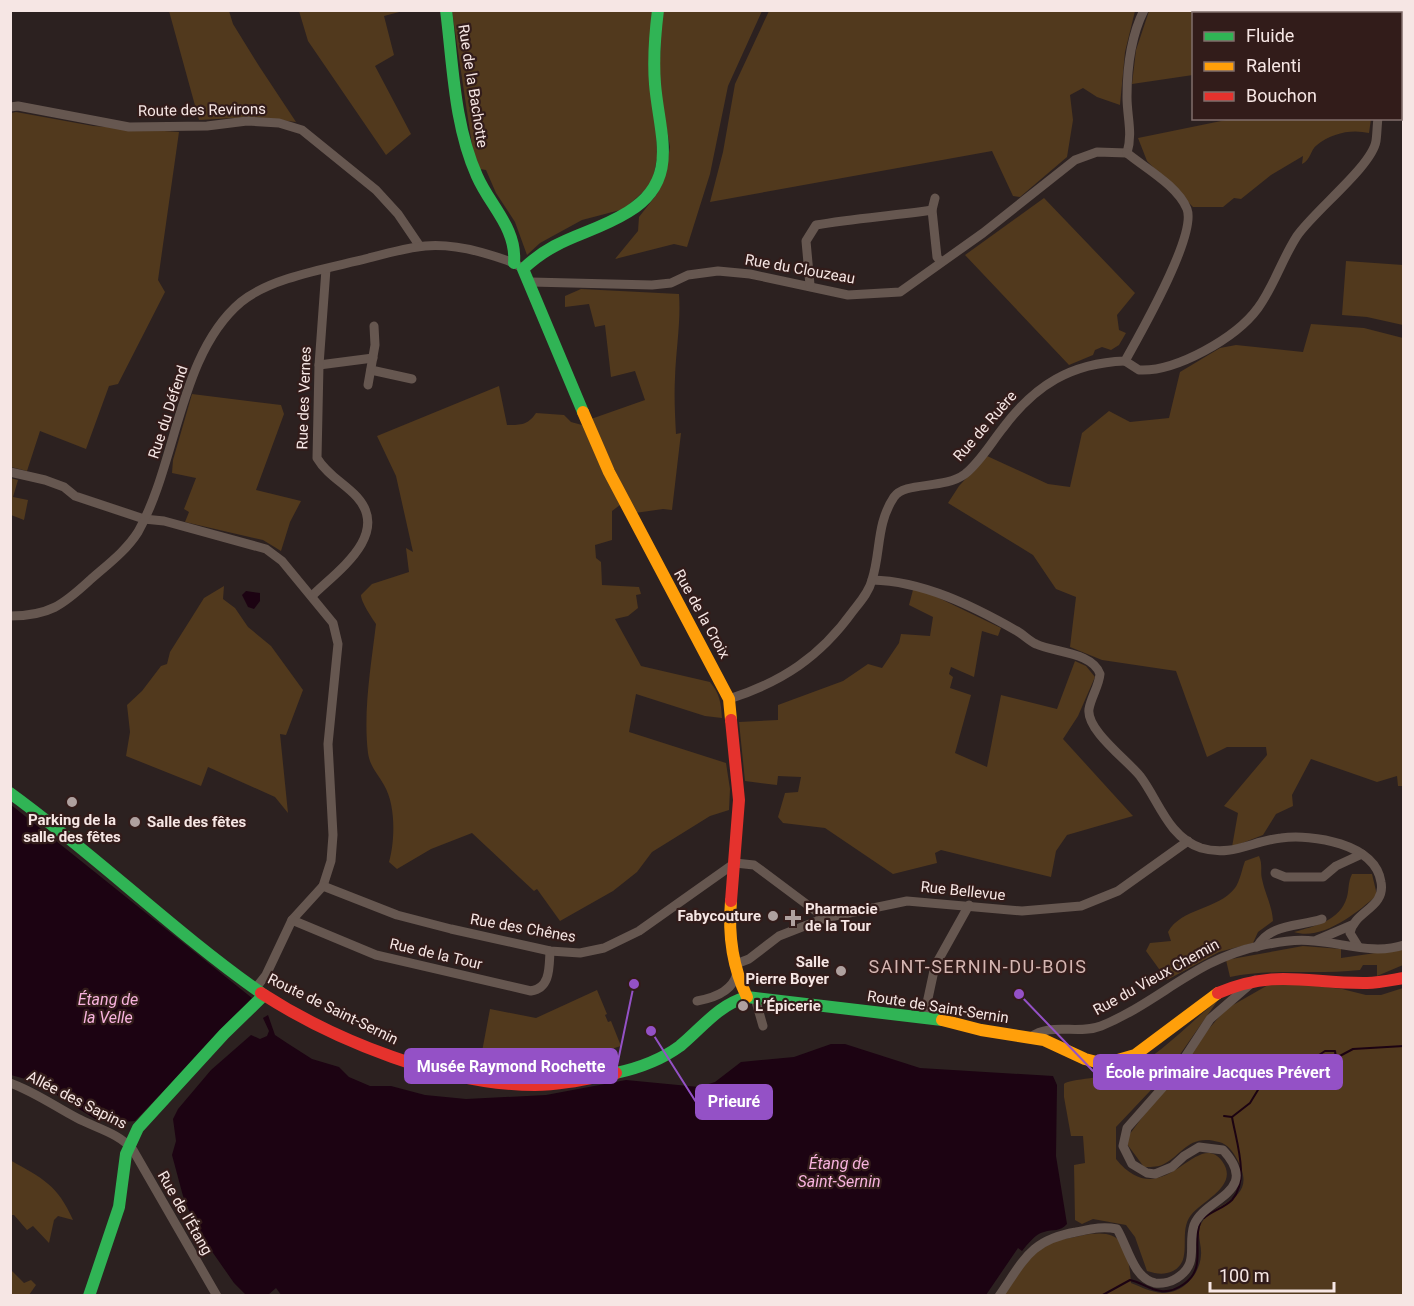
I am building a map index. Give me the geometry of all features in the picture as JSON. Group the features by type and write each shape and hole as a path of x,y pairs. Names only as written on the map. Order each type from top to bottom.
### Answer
{"street":[{"name":"Rue de la Bachotte","path":"446,10 468,155 478,179 513,239 519,266"},
{"path":"519,266 555,242 626,214 651,195 658,183 663,168 665,145 655,84 658,10"},
{"path":"1125,361 1154,308 1184,241 1189,218 1181,200 1127,153 1130,141 1127,99 1132,46 1144,10"},
{"name":"Route des Revirons","path":"10,107 18,106 129,127 207,126 247,121 279,123 302,130 376,190 398,214 419,245"},
{"name":"Rue de Ruère","path":"729,699 772,681 825,647 864,596 872,580 880,528 895,494 907,488 946,483 966,473 1025,402 1067,372 1095,363 1125,361 1139,370 1173,366 1194,356 1247,322 1270,289 1297,236 1317,212 1365,164 1376,142 1377,120"},
{"name":"Rue du Clouzeau","path":"531,282 652,285 671,283 688,275 718,271 810,285 848,295 900,292 983,233 1075,160 1097,152 1127,153"},
{"path":"935,198 932,210 937,257 941,262"},
{"path":"810,285 806,242 816,225 855,218 889,217 932,210"},
{"name":"Rue du Défend","path":"10,616 44,614 65,602 125,548 144,519 165,471 192,377 225,320 251,295 278,283 419,245 453,246 519,266"},
{"name":"Rue de la Croix","path":"519,266 531,282 609,472 729,699 740,800 728,929 737,967 749,996"},
{"name":"Rue des Vernes","path":"313,595 356,555 366,528 364,511 357,498 323,468 317,458 319,365 326,269"},
{"path":"368,385 373,358 374,326"},
{"path":"319,365 373,358"},
{"path":"371,370 412,379"},
{"path":"10,472 45,480 64,487 75,496 144,519 164,521 266,549 282,561 313,595 333,623 338,644 328,753 333,849 322,886 292,920 260,992 147,1117 129,1145 119,1207 89,1296"},
{"path":"872,580 900,581 924,588 1007,626 1034,643 1094,664 1100,674 1090,706 1091,721 1142,779 1171,825 1188,841 1201,848 1228,852 1278,838 1306,837 1338,844 1362,854 1380,874 1381,894 1378,902 1352,925 1315,941"},
{"name":"Route de Saint-Sernin","path":"10,794 90,852 196,943 260,992 316,1022 398,1058 474,1078 528,1086 566,1082 650,1063 677,1047 714,1012 730,1001 749,996"},
{"name":"Rue Bellevue","path":"737,967 779,936 825,918 908,901 1022,911 1081,906 1118,891 1161,863 1188,841"},
{"path":"1275,873 1280,877 1323,876 1336,866 1362,854"},
{"path":"735,862 754,866 825,918"},
{"name":"Rue des Chênes","path":"322,886 398,915 468,934 569,954 592,952 627,938 735,862"},
{"path":"924,1017 935,966 969,905"},
{"path":"1257,946 1265,935 1273,930 1322,918"},
{"name":"Rue de la Tour","path":"292,920 376,955 531,991 539,988 549,975 550,951"},
{"path":"1352,925 1350,933 1358,945"},
{"name":"Rue du Vieux Chemin","path":"1031,1037 1045,1030 1084,1031 1104,1025 1197,969 1228,954 1257,946 1289,941 1315,941 1383,950 1404,945"},
{"path":"697,1001 718,995 729,987 735,980 737,967"},
{"name":"Route de Saint-Sernin","path":"729,987 749,996 924,1017 981,1030 1031,1037 1085,1059 1104,1064 1145,1049 1217,993 1231,985 1257,978 1296,977 1368,983 1404,978"},
{"path":"999,1296 1031,1250 1043,1241 1102,1226 1118,1229 1136,1270 1147,1281 1158,1284 1172,1281 1184,1273 1191,1264 1193,1255 1194,1226 1209,1207 1226,1197 1234,1182 1233,1163 1223,1150 1199,1147 1163,1172 1146,1173 1126,1157 1124,1138 1133,1121 1172,1077 1210,1019 1257,978"},
{"path":"718,995 730,1001"},
{"path":"749,996 763,1026"},
{"name":"Allée des Sapins","path":"10,1083 36,1093 129,1145"},
{"name":"Rue de l'Étang","path":"129,1145 218,1296"}],"shaded area":[{"path":"169,11 229,11 233,24 296,122 253,117 199,120"},
{"path":"299,11 403,11 384,16 394,55 375,66 411,134 386,155 308,41"},
{"path":"452,11 653,11 657,158 652,184 624,209 582,220 540,243 527,255 515,222 496,193 486,170 480,169 473,152"},
{"path":"662,11 762,11 728,86 710,174 687,247 674,244 615,259 638,231 639,217 657,194 667,164 670,147 659,85"},
{"path":"769,11 1135,11 1125,52 1120,105 1097,97 1083,88 1070,95 1073,120 1067,157 1020,197 1013,196 992,151 710,202 723,152 735,84"},
{"path":"1149,11 1296,11 1192,12 1192,75 1132,84 1136,50"},
{"path":"11,113 93,126 179,132 158,280 165,292 118,384 109,386 86,449 40,431 27,471 11,467"},
{"path":"1226,120 1371,120 1369,133 1349,132 1323,141 1315,147 1309,158 1302,164 1303,156 1271,175 1241,199 1234,198 1223,207 1193,207 1147,161 1138,138"},
{"path":"1044,198 1135,293 1117,315 1119,330 1126,333 1119,345 1111,350 1102,347 1095,350 1093,355 1069,365 965,255"},
{"path":"1346,261 1403,265 1403,325 1367,317 1342,315"},
{"path":"581,289 679,294 675,399 676,434 681,433 672,510 635,513 591,419 645,400 635,371 611,377 605,325 595,327 589,304 565,307 565,296"},
{"path":"1311,324 1364,328 1403,338 1403,786 1398,786 1397,776 1377,782 1311,759 1292,795 1293,806 1276,814 1263,835 1232,847 1238,813 1224,806 1267,755 1266,747 1227,747 1207,757 1176,671 1102,660 1070,647 1076,597 1056,589 1033,555 948,503 959,486 987,456 1048,484 1070,487 1082,433 1109,411 1130,422 1169,418 1180,372 1220,348 1236,345 1303,352"},
{"path":"499,386 507,425 524,424 536,413 564,415 571,422 582,425 620,505 612,511 612,540 595,545 596,558 601,562 602,585 639,587 641,594 636,595 638,608 628,616 615,619 641,666 710,682 718,695 721,708 722,718 705,716 636,694 629,732 726,763 730,789 729,810 710,816 652,852 637,872 613,891 560,921 537,889 534,891 472,833 431,849 397,869 389,862 393,834 391,803 384,785 370,762 368,753 367,705 376,624 361,595 372,584 409,572 406,548 413,552 396,476 377,436"},
{"path":"192,394 281,405 284,414 256,490 301,501 290,522 281,551 263,540 185,522 189,512 184,509 196,478 172,473 173,460"},
{"path":"10,478 18,480 13,497 28,500 24,520 11,515"},
{"path":"224,586 223,599 235,608 248,627 271,646 303,690 286,735 280,734 288,813 275,797 208,767 201,786 126,756 130,732 127,705 142,691 161,666 167,664 170,652 204,598"},
{"path":"914,586 1001,628 998,636 982,631 974,677 951,667 949,674 953,677 950,688 971,695 955,753 987,767 1001,695 1057,709 1075,661 1086,666 1095,677 1078,716 1063,739 1133,816 1067,835 1056,851 1051,877 941,850 935,853 937,863 893,874 825,828 783,823 778,817 785,793 798,792 801,777 778,776 777,785 745,781 739,722 778,720 778,705 843,681 868,664 882,668 899,643 901,634 930,636 933,617 909,605"},
{"path":"1259,856 1262,879 1273,921 1258,932 1253,943 1219,952 1167,980 1146,951 1150,943 1171,941 1168,932 1174,924 1190,913 1228,895 1237,885 1245,861"},
{"path":"1352,874 1372,874 1377,895 1360,910 1327,929 1305,934 1294,932 1326,921 1339,912 1347,897"},
{"path":"1303,946 1341,949 1341,958 1403,949 1403,965 1377,976 1377,965 1363,965 1360,970 1262,973 1230,977 1226,960"},
{"path":"1275,981 1342,989 1366,995 1381,995 1403,988 1403,1295 1003,1296 1027,1262 1044,1246 1051,1242 1090,1234 1111,1235 1118,1239 1127,1255 1131,1283 1162,1293 1176,1290 1189,1282 1200,1262 1201,1224 1207,1216 1239,1193 1243,1185 1243,1174 1238,1161 1225,1145 1208,1140 1193,1143 1162,1165 1144,1167 1127,1144 1129,1135 1206,1032 1226,1009"},
{"path":"597,990 608,1022 611,1021 621,1046 548,1069 549,1078 525,1081 478,1073 490,1009 536,1018"},
{"path":"1218,1000 1167,1073 1116,1127 1116,1159 1133,1174 1149,1179 1163,1176 1201,1154 1212,1154 1222,1161 1226,1170 1223,1186 1189,1218 1185,1232 1183,1261 1179,1267 1160,1274 1147,1271 1135,1237 1126,1225 1093,1219 1082,1224 1075,1220 1074,1165 1085,1163 1083,1136 1071,1136 1064,1084 1122,1073 1135,1067 1160,1050"},
{"path":"10,1160 32,1172 55,1190 73,1220 58,1216 54,1220 49,1243 33,1226 27,1230 14,1215 11,1215"},
{"path":"11,1270 24,1283 31,1280 36,1285 29,1295 11,1295"}],"water":[{"path":"246,591 260,593 260,601 254,609 248,607 242,595"},
{"name":"Étang de la Velle","path":"10,804 252,998 135,1121 112,1123 95,1119 36,1082 11,1075"},
{"name":"Étang de Saint-Sernin","path":"268,1015 275,1035 312,1059 339,1067 349,1077 370,1086 391,1086 425,1095 466,1099 546,1095 626,1080 699,1087 715,1082 741,1062 794,1057 831,1044 845,1044 920,1068 1053,1076 1057,1085 1056,1156 1067,1224 1059,1229 1041,1233 1022,1251 1018,1248 986,1295 282,1296 276,1288 268,1295 246,1295 234,1283 197,1230 183,1196 172,1155 176,1141 173,1119 178,1109 211,1070 251,1035 260,1039 267,1036 269,1031 263,1018"}],"waterway":[{"path":"1224,1116 1232,1117 1250,1103 1264,1080 1285,1068 1310,1061 1325,1051 1335,1051 1336,1058 1353,1049 1404,1046"},
{"path":"1204,1218 1232,1200 1240,1182 1240,1160 1232,1117"},
{"path":"1101,1296 1130,1280 1161,1291 1173,1290 1184,1284 1195,1271 1200,1223"}],"traffic: fast":[{"path":"446,10 455,94 463,136 482,187 507,228 514,250 514,263"},
{"path":"583,412 523,269 549,249 628,212 645,199 655,186 661,171 663,155 654,75 658,10"},
{"path":"10,793 261,993"},
{"path":"89,1296 119,1207 126,1154 138,1128 224,1034 264,995"},
{"path":"616,1073 641,1066 665,1055 680,1046 719,1011 747,997 942,1020"}],"traffic: slow":[{"path":"583,412 609,472 729,699 731,720"},
{"path":"731,901 732,950 747,997"},
{"path":"942,1020 981,1030 1044,1040 1085,1059 1104,1064 1135,1055 1218,993"}],"traffic: jam":[{"path":"731,720 739,800 731,901"},
{"path":"1218,993 1239,985 1275,979 1367,983 1404,978"},
{"path":"261,993 323,1028 392,1057 429,1069 501,1083 535,1085 566,1083 616,1073"}],"place":[{"name":"Parking de la salle des fêtes","path":"72,802"},
{"name":"Salle des fêtes","path":"135,822"},
{"name":"Fabycouture","path":"773,916"},
{"name":"Pharmacie de la Tour","path":"793,918"},
{"name":"Salle Pierre Boyer","path":"841,971"},
{"name":"Musée Raymond Rochette","path":"634,984"},
{"name":"École primaire Jacques Prévert","path":"1019,994"},
{"name":"L’Épicerie","path":"743,1006"},
{"name":"Prieuré","path":"651,1031"}],"district":[{"name":"SAINT-SERNIN-DU-BOIS","path":"978,966"}]}
